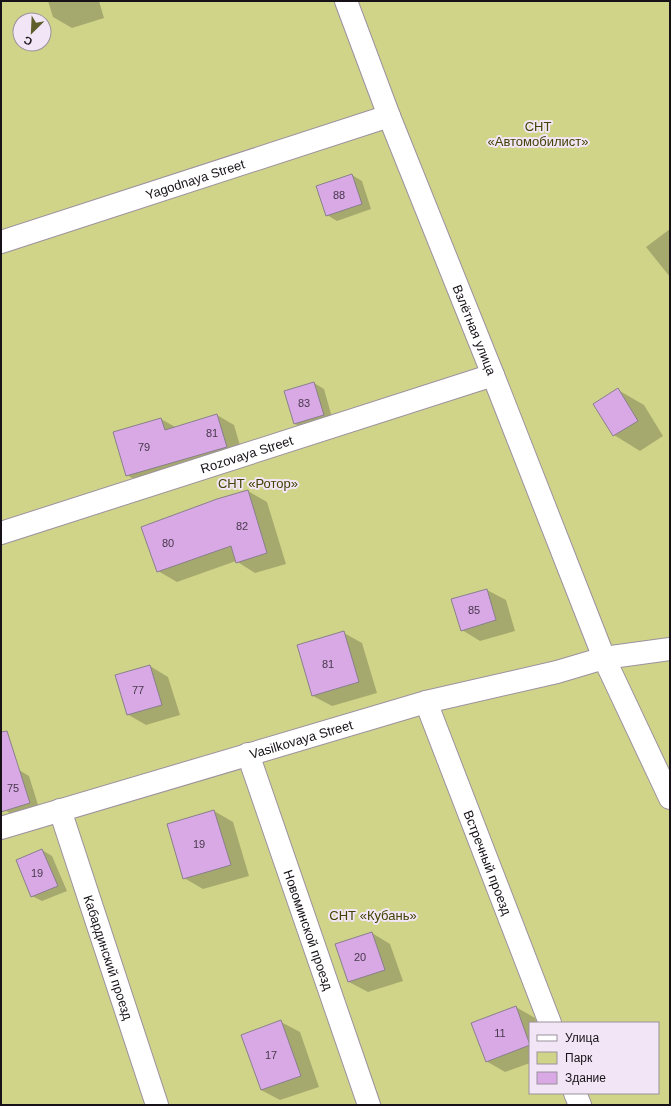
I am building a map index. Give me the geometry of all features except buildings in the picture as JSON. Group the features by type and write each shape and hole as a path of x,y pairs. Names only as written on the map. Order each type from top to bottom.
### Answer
{"street":[{"name":"Взлётная улица","path":"346,1 389,116 604,658 670,798"},
{"name":"Yagodnaya Street","path":"1,242 389,116"},
{"name":"Rozovaya Street","path":"1,533 493,375"},
{"name":"Vasilkovaya Street","path":"1,828 426,702 557,672 604,658 670,650"},
{"name":"Встречный проезд","path":"426,702 550,1022"},
{"name":"Новоминской проезд","path":"248,754 369,1105"},
{"name":"Кабардинский проезд","path":"60,810 157,1105"},
{"path":"575,1094 580,1105"}],"green space":[{"path":"1,1 670,1 670,1105 1,1105"}],"park label":[{"name":"СНТ «Автомобилист»","path":"538,134"},
{"name":"СНТ «Ротор»","path":"258,483"},
{"name":"СНТ «Кубань»","path":"373,915"}]}
